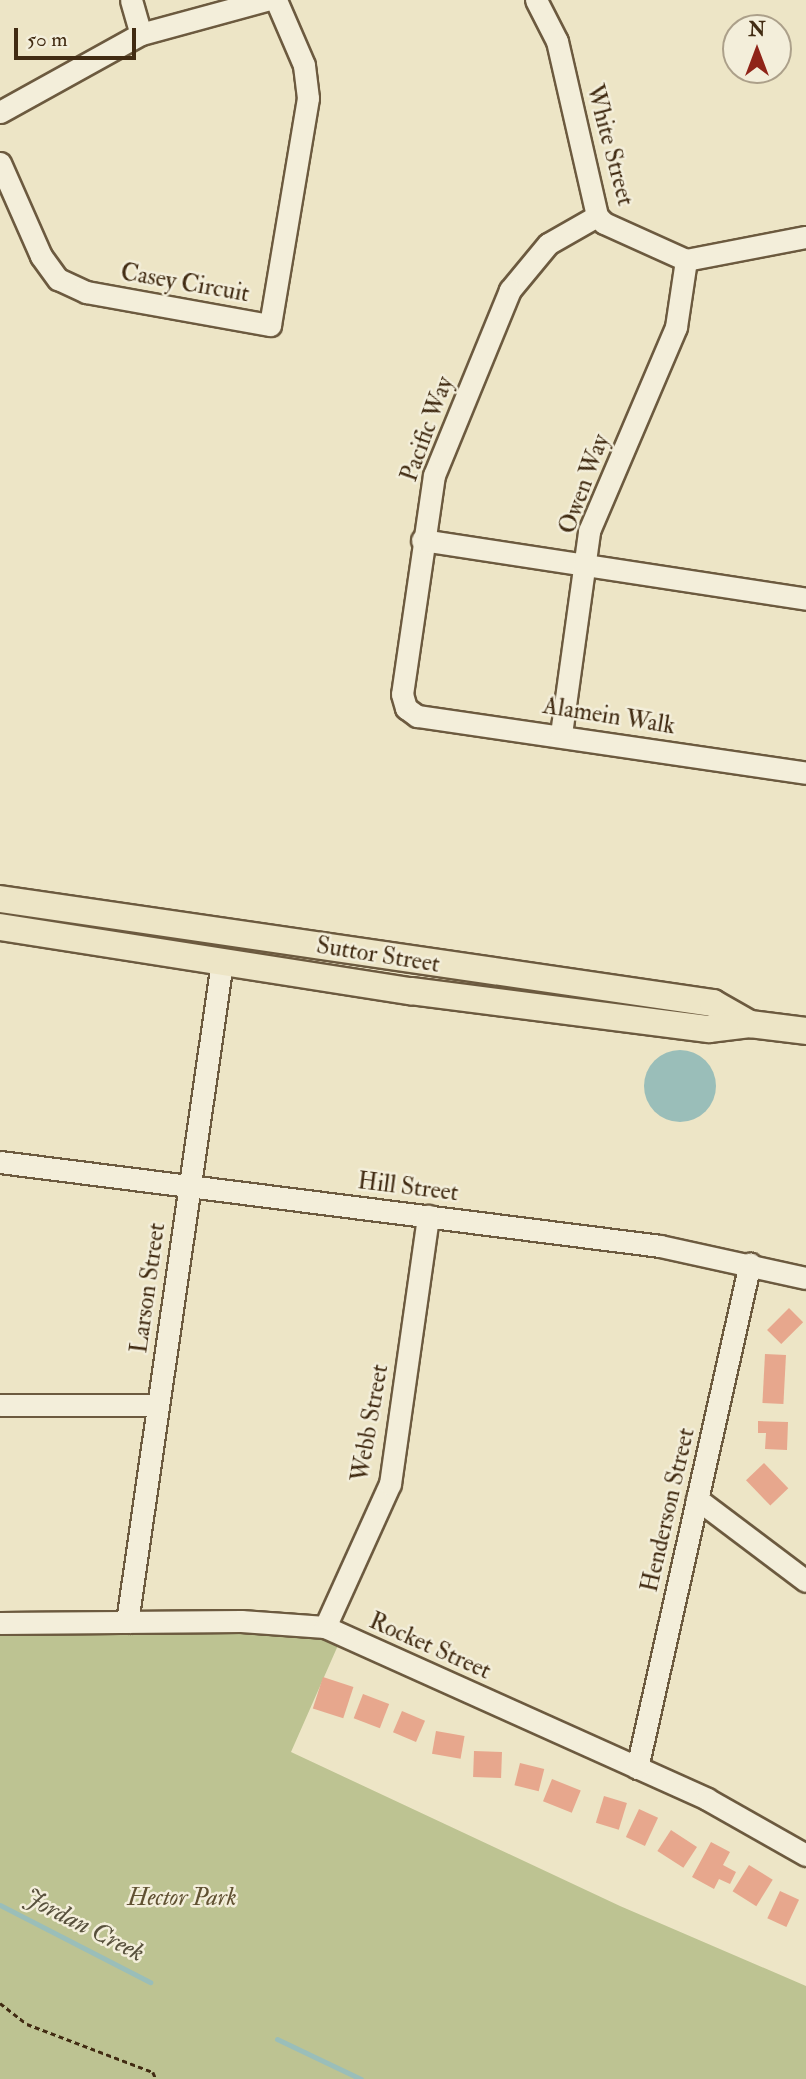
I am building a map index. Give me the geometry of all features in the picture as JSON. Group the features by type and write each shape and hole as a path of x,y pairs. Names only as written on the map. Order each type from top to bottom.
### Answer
{"main road":[{"name":"Suttor Street","path":"0,899 713,1003 750,1024"},
{"name":"Suttor Street","path":"0,927 222,962 709,1029 750,1024 806,1031"}],"street":[{"path":"131,0 142,34"},
{"path":"0,112 142,34 266,0"},
{"name":"Casey Circuit","path":"0,163 41,256 58,279 86,292 270,325 308,98 304,65 276,0"},
{"name":"White Street","path":"536,0 557,41 597,216 686,260"},
{"name":"Pacific Way","path":"406,708 402,694 422,540 434,475 510,290 548,244 597,216"},
{"path":"686,260 806,237"},
{"name":"Owen Way","path":"561,734 589,531 676,327 686,260"},
{"path":"422,540 806,600"},
{"name":"Alamein Walk","path":"406,708 417,716 561,734 806,773"},
{"name":"Larson Street","path":"127,1622 222,962"},
{"name":"Hill Street","path":"0,1161 660,1246 750,1263 806,1278"},
{"name":"Webb Street","path":"326,1627 390,1485 428,1216"},
{"name":"Henderson Street","path":"637,1768 750,1263"},
{"path":"0,1405 158,1405"},
{"path":"697,1499 806,1581"},
{"name":"Rocket Street","path":"0,1623 262,1621 326,1627 707,1799 806,1855"}],"path":[{"path":"0,2003 27,2024 153,2072 156,2079"}],"green space":[{"name":"Hector Park","path":"0,1623 343,1634 291,1752 620,1906 806,1986 806,2079 0,2079"}],"water":[{"path":"680,1050 700,1056 710,1066 716,1086 710,1106 700,1116 680,1122 660,1116 650,1106 644,1086 650,1066 660,1056"}],"building":[{"path":"789,1308 803,1322 781,1344 767,1330"},
{"path":"765,1354 786,1355 783,1404 762,1403"},
{"path":"758,1421 788,1422 787,1450 765,1449 766,1433 758,1433"},
{"path":"764,1463 788,1488 770,1506 746,1480"},
{"path":"323,1677 353,1687 343,1718 313,1708"},
{"path":"363,1694 389,1704 380,1728 354,1718"},
{"path":"402,1711 425,1721 416,1742 393,1732"},
{"path":"436,1731 465,1736 461,1759 432,1754"},
{"path":"474,1751 502,1752 501,1778 473,1777"},
{"path":"520,1763 544,1769 539,1791 514,1785"},
{"path":"552,1779 581,1791 572,1813 543,1801"},
{"path":"604,1796 627,1803 619,1830 596,1823"},
{"path":"639,1809 658,1818 645,1846 626,1837"},
{"path":"671,1830 697,1847 683,1868 657,1851"},
{"path":"711,1842 730,1852 723,1865 736,1872 730,1884 719,1879 714,1889 692,1877"},
{"path":"749,1865 773,1880 756,1906 733,1891"},
{"path":"780,1891 799,1900 786,1927 767,1918"}],"waterway":[{"name":"Jordan Creek","path":"0,1905 150,1982"},
{"name":"Jordan Creek","path":"277,2039 361,2079"}]}
